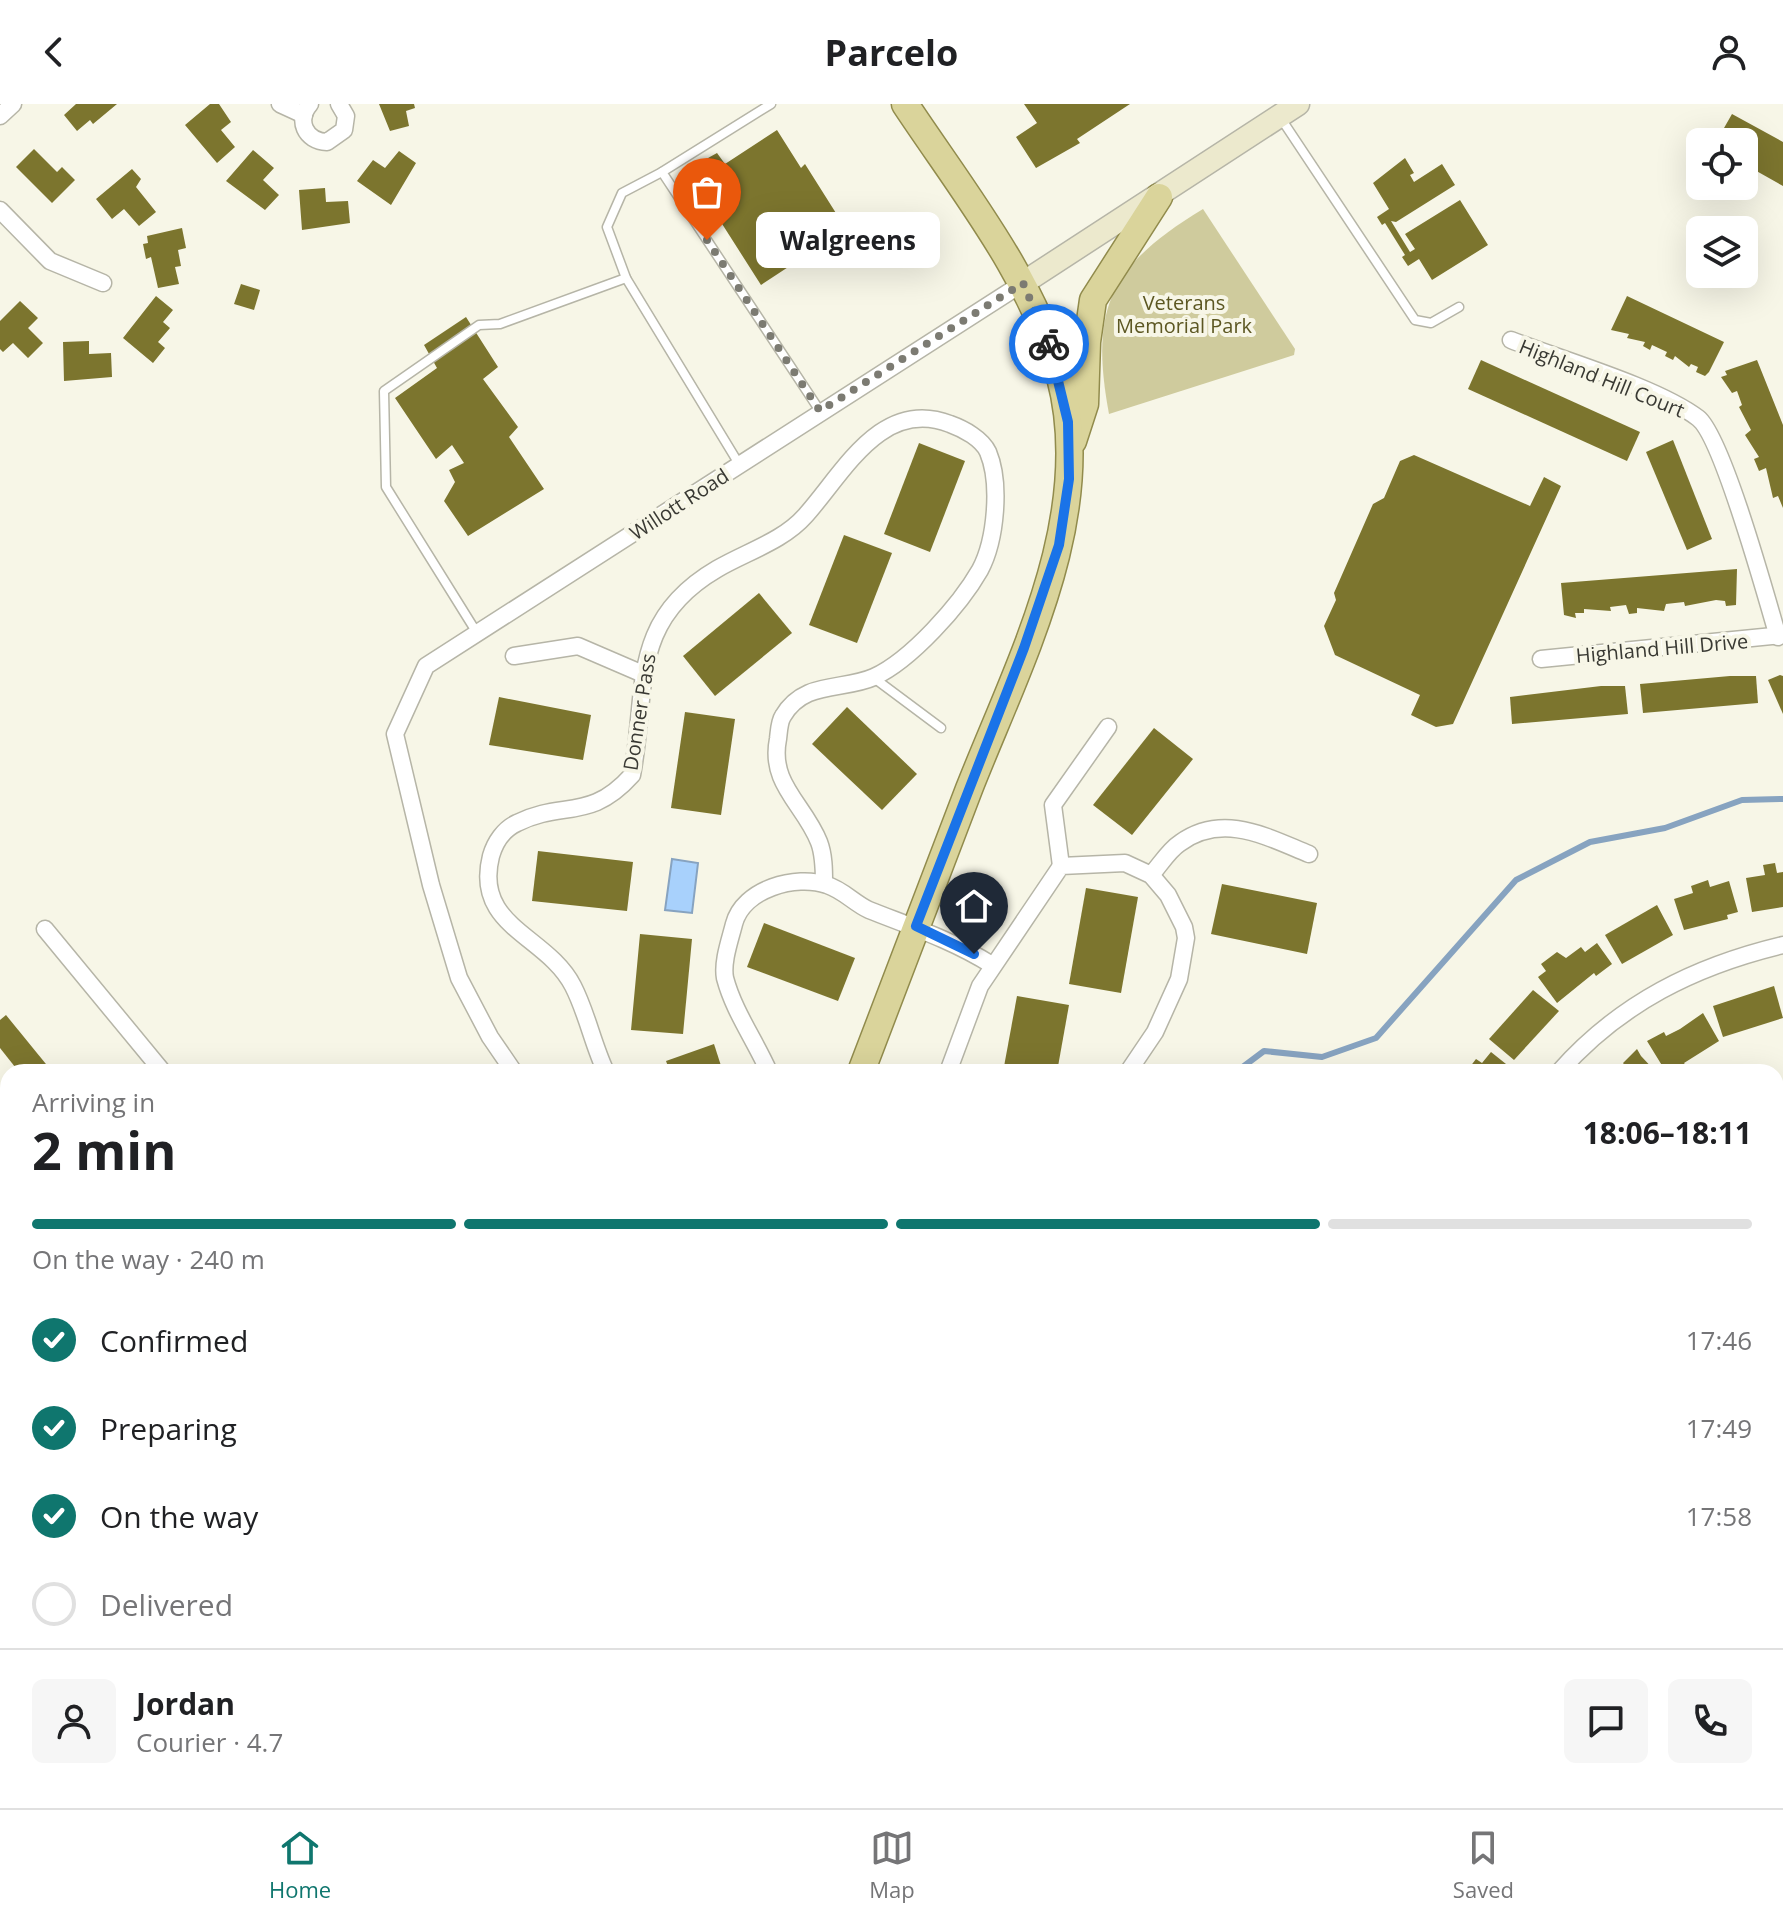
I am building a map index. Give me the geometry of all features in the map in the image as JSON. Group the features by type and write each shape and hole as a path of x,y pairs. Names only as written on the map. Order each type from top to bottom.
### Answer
{"main road":[{"path":"864,1064 1024,648 1059,545 1069,479 1068,422 1060,379 1044,326 1023,283 905,104"},
{"name":"Willott Road","path":"1023,283 1289,110"},
{"path":"1069,452 1085,404 1088,331 1093,300 1159,197"}],"street":[{"path":"0,116 13,104"},
{"path":"280,104 307,110 304,128 313,139 334,140 346,123 339,104"},
{"path":"0,210 50,261 103,283"},
{"name":"Willott Road","path":"509,1064 490,1037 459,978 431,885 395,734 426,666 1023,283"},
{"name":"Highland Hill Court","path":"1511,340 1658,397 1701,419 1727,473 1781,636"},
{"name":"Donner Pass","path":"603,1064 574,987 554,960 509,925 489,894 487,873 493,849 505,831 518,822 560,810 582,810 605,799 632,775 643,674 650,641 668,613 699,580 783,535 802,520 870,437 899,423 932,417 955,425 984,443 996,471 995,507 981,568 956,602 911,651 874,677 804,694 782,716 775,765 782,785 819,841 824,883"},
{"name":"Highland Hill Drive","path":"1541,659 1781,636"},
{"path":"514,656 578,646 643,674"},
{"path":"951,1064 980,986 1061,866 1053,805 1108,727"},
{"path":"1151,875 1179,843 1212,830 1243,827 1309,854"},
{"path":"1061,866 1125,863 1151,875 1168,895 1186,938 1179,979 1155,1032 1133,1064"},
{"path":"765,1064 753,1036 737,1015 724,974 736,918 754,896 778,885 824,883 866,909 957,943 992,965"},
{"path":"45,929 156,1064"},
{"path":"1567,1064 1602,1030 1658,990 1719,961 1783,945"}],"lane":[{"path":"739,464 626,278 607,227 622,193 662,172 771,104"},
{"path":"1289,110 1415,320 1431,323 1459,307"},
{"path":"662,172 820,411"},
{"path":"477,634 386,487 384,391 479,325 500,324 626,278"},
{"path":"874,677 941,728"}],"green space":[{"name":"Veterans Memorial Park","path":"1203,209 1295,349 1294,355 1109,414 1102,344 1114,292 1147,249"}],"water":[{"path":"672,859 698,863 692,913 665,910"}],"building":[{"path":"76,104 117,104 93,124 90,120 77,131 64,115"},
{"path":"210,104 219,104 231,122 221,130 235,147 217,163 185,125"},
{"path":"379,104 414,104 415,108 406,111 409,126 390,131"},
{"path":"1024,104 1130,104 1077,139 1080,143 1036,168 1016,137 1037,123"},
{"path":"1732,114 1758,128 1724,128"},
{"path":"1758,128 1783,142 1783,186 1758,172"},
{"path":"777,130 801,168 805,164 846,229 761,285 696,183 706,176 699,163 717,153 725,164"},
{"path":"34,149 57,172 62,167 75,180 52,203 16,167"},
{"path":"253,150 274,168 263,180 279,195 265,210 226,181"},
{"path":"399,151 416,163 391,205 357,181 373,160 385,168"},
{"path":"1405,158 1414,173 1410,175 1414,182 1442,164 1455,185 1396,222 1391,221 1410,252 1415,249 1405,234 1460,200 1488,245 1432,280 1419,259 1408,266 1402,257 1405,255 1385,223 1382,225 1377,217 1389,209 1373,183"},
{"path":"132,169 141,179 136,187 156,212 139,226 124,209 112,219 96,199"},
{"path":"325,188 326,202 348,201 350,223 302,230 299,190"},
{"path":"182,228 186,248 178,250 181,266 175,267 179,284 158,288 151,257 146,259 143,244 148,243 147,236"},
{"path":"241,284 260,290 254,310 234,304"},
{"path":"156,296 173,310 163,322 170,328 158,342 165,348 153,363 123,338"},
{"path":"1627,296 1724,342 1709,372 1705,376 1696,372 1698,367 1691,364 1689,367 1675,356 1673,360 1665,356 1667,352 1652,345 1650,350 1643,346 1645,342 1611,330"},
{"path":"20,301 38,318 28,328 43,343 28,358 13,343 3,352 0,349 0,321"},
{"path":"466,317 498,367 483,379 518,427 509,437 544,489 468,536 444,501 455,482 449,470 464,463 452,445 436,459 395,398 437,368 424,345"},
{"path":"89,341 89,354 111,353 112,377 64,381 63,342"},
{"path":"1481,360 1640,432 1627,461 1468,389"},
{"path":"1757,360 1783,425 1783,508 1778,496 1773,498 1766,468 1759,471 1754,459 1759,457 1745,435 1751,430 1739,407 1742,405 1737,391 1732,393 1721,377 1727,375 1725,371"},
{"path":"1673,440 1712,539 1687,550 1646,452"},
{"path":"919,443 965,461 930,552 884,534"},
{"path":"1414,455 1530,506 1544,477 1561,486 1453,724 1436,727 1411,715 1420,695 1335,655 1324,626 1336,600 1334,593 1373,504 1384,498 1400,461"},
{"path":"844,535 892,553 857,643 809,625"},
{"path":"1737,569 1736,605 1726,606 1725,601 1716,600 1685,606 1684,602 1666,604 1664,611 1637,608 1637,613 1629,614 1626,605 1610,607 1611,611 1584,609 1584,613 1575,613 1576,618 1564,615 1561,583"},
{"path":"759,593 792,633 715,696 683,656"},
{"path":"1756,676 1758,703 1643,713 1640,684"},
{"path":"1783,676 1783,714 1768,680"},
{"path":"1625,686 1628,714 1512,724 1510,697"},
{"path":"499,697 591,715 583,760 489,745"},
{"path":"847,707 917,774 882,810 812,744"},
{"path":"685,712 735,719 721,815 671,808"},
{"path":"1154,728 1193,759 1132,835 1093,805"},
{"path":"538,851 633,862 627,911 532,901"},
{"path":"1775,863 1777,873 1783,872 1783,907 1752,912 1746,878 1765,875 1763,865"},
{"path":"1708,880 1710,887 1729,881 1738,912 1727,915 1728,919 1684,930 1674,899 1693,893 1691,886"},
{"path":"1222,884 1317,903 1307,954 1211,934"},
{"path":"1086,888 1138,897 1121,993 1069,984"},
{"path":"1657,905 1673,935 1622,964 1605,935"},
{"path":"764,923 855,958 838,1001 747,967"},
{"path":"640,934 692,939 683,1034 631,1030"},
{"path":"1597,943 1612,964 1596,976 1594,973 1557,1003 1538,977 1546,971 1541,964 1557,952 1566,958 1581,947 1585,952"},
{"path":"1774,986 1783,1018 1723,1037 1713,1006"},
{"path":"1533,990 1559,1011 1514,1060 1489,1039"},
{"path":"1017,996 1069,1005 1058,1064 1004,1064"},
{"path":"1703,1013 1719,1041 1685,1064 1661,1064 1647,1041 1664,1032 1666,1036"},
{"path":"6,1015 46,1064 13,1064 0,1048 0,1020"},
{"path":"714,1044 720,1064 667,1064 666,1061"},
{"path":"1637,1049 1648,1064 1624,1064"},
{"path":"1491,1052 1506,1064 1472,1064 1476,1059 1482,1063"}],"waterway":[{"path":"1247,1064 1264,1051 1322,1057 1376,1038 1516,880 1590,842 1665,828 1742,800 1783,799"}],"way so far":[{"path":"707,240 820,411 1023,283 1044,326 1049,344"}],"place":[{"name":"Walgreens","path":"707,240"}],"route":[{"path":"974,954 957,943 916,926 1024,648 1059,545 1069,479 1068,422 1060,379 1049,344"}]}
